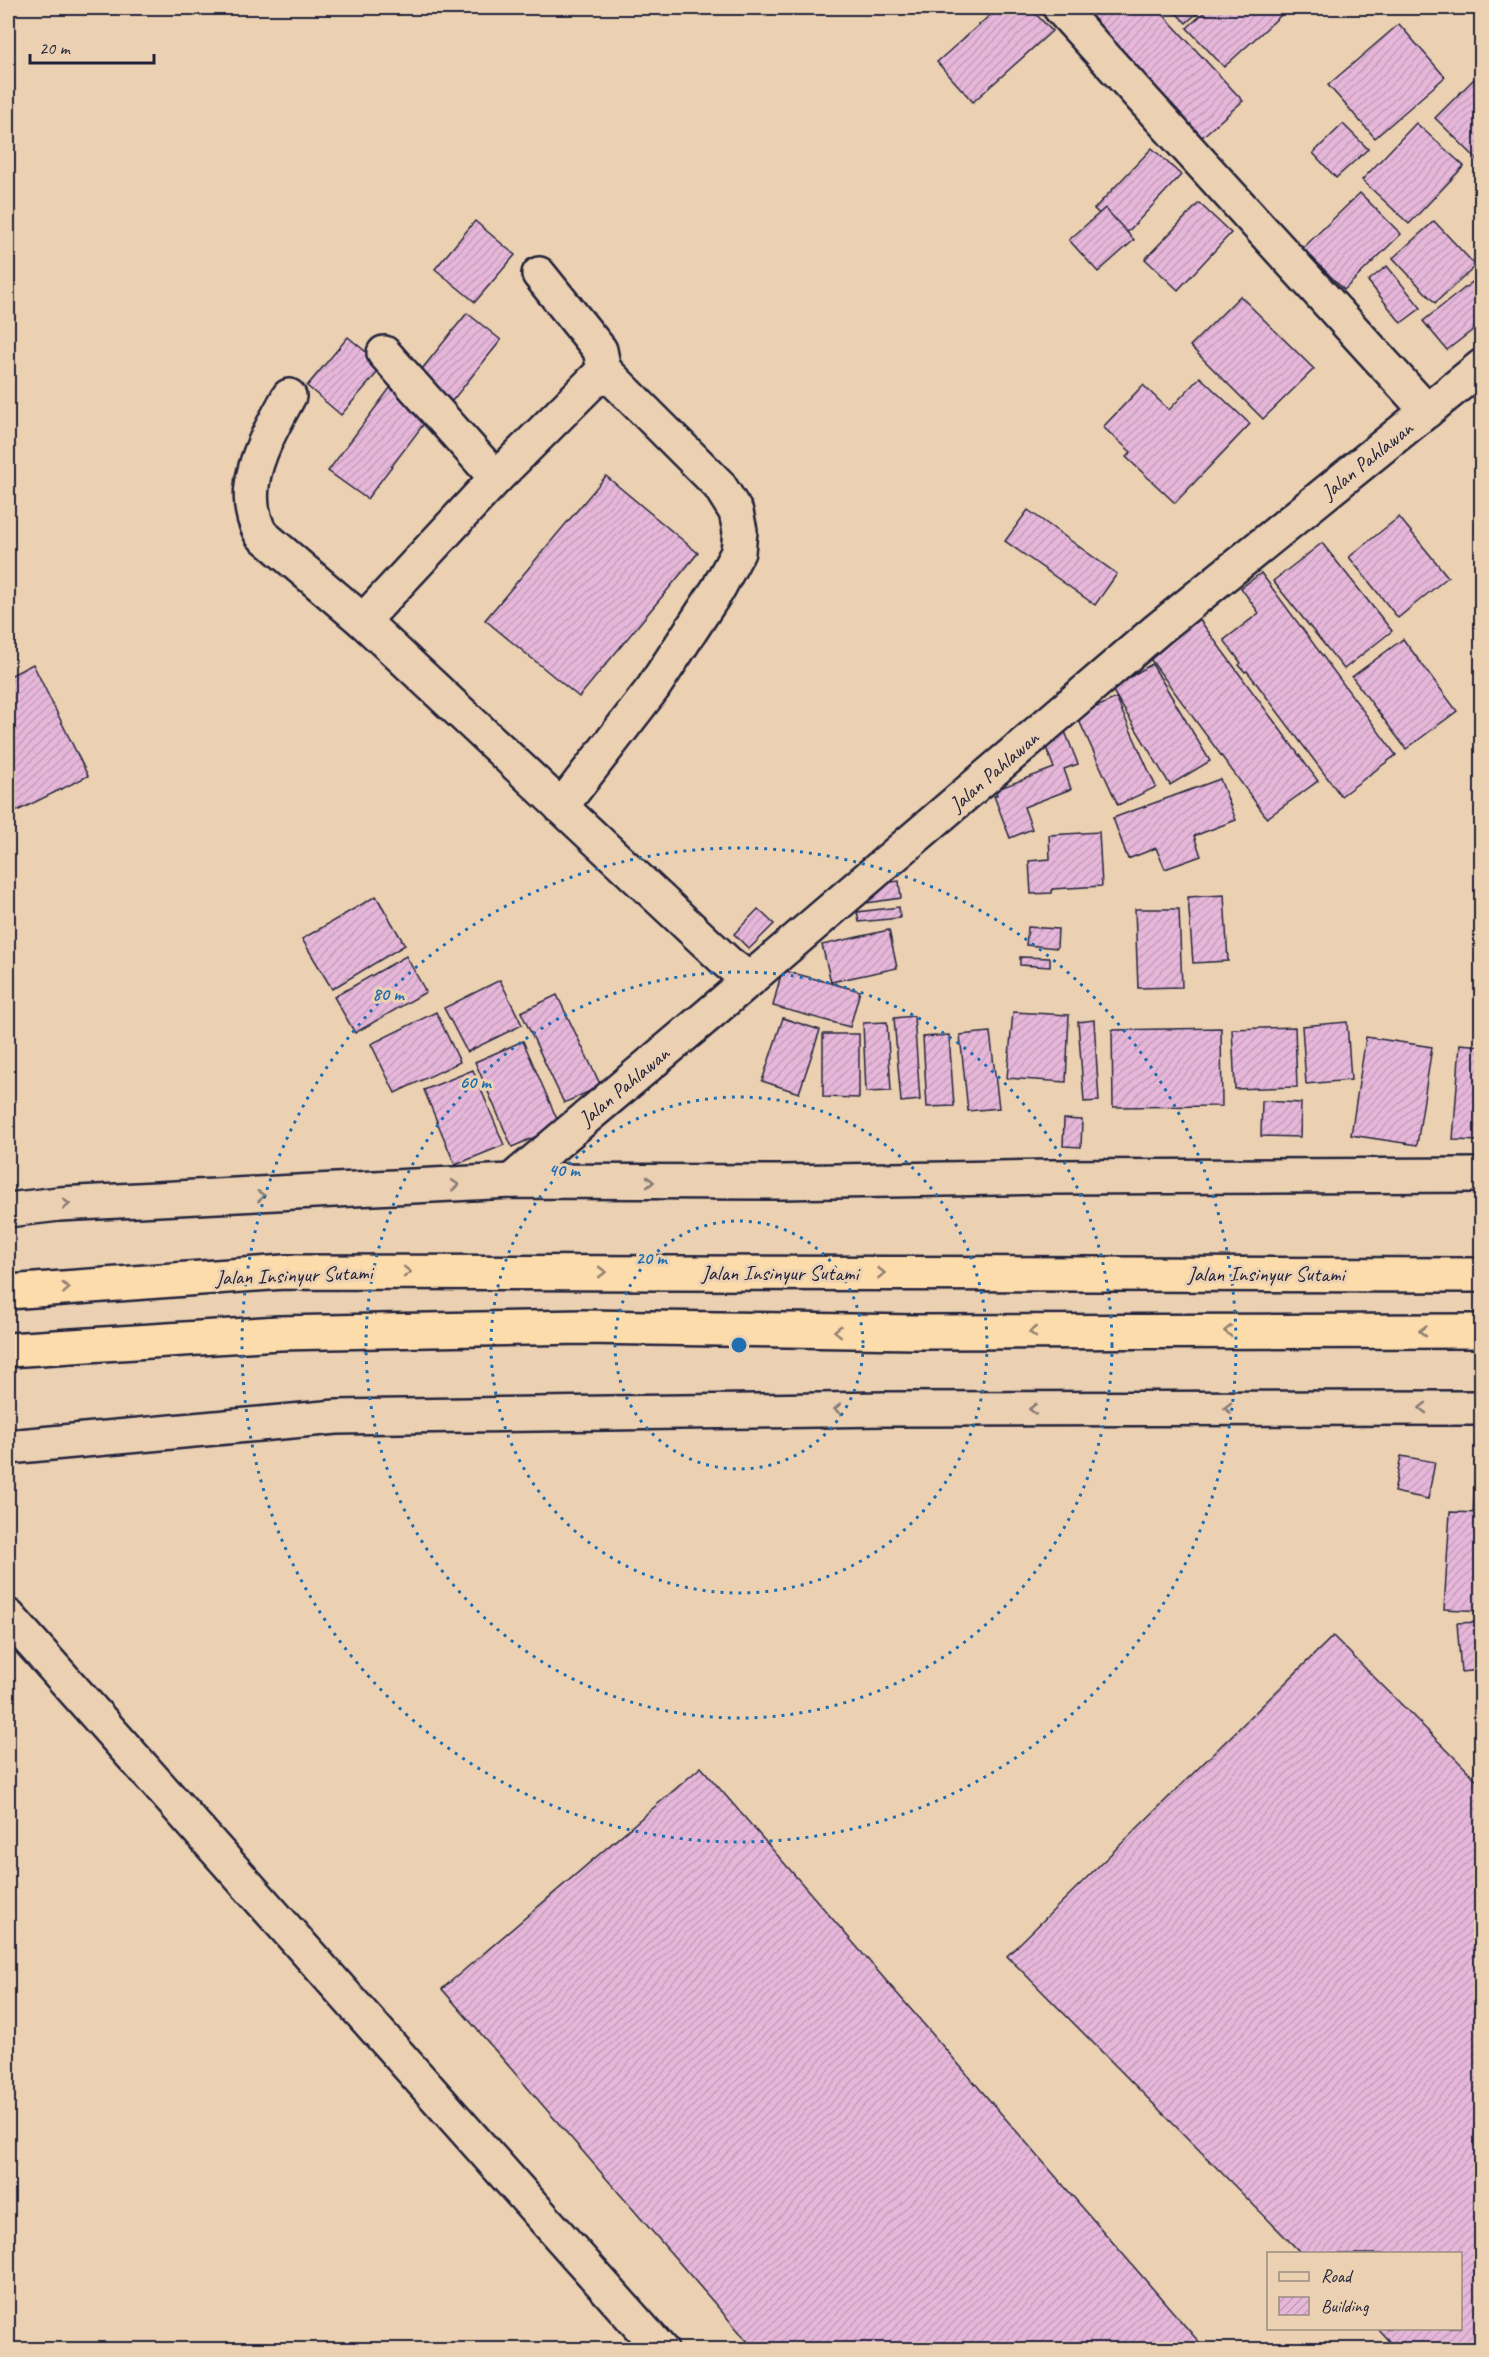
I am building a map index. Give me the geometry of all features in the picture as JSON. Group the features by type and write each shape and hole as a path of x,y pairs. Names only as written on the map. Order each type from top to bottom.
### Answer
{"highway":[{"name":"Jalan Insinyur Sutami","path":"8,1292 284,1272 1482,1275"},
{"path":"8,1350 279,1333 571,1328 916,1332 1482,1331"}],"street":[{"path":"1060,8 1427,411"},
{"path":"539,274 600,350 604,370 719,485 736,512 740,531 738,552 718,589 653,688 561,807"},
{"path":"384,353 496,478"},
{"name":"Jalan Pahlawan","path":"512,1181 1157,630 1482,366"},
{"path":"363,621 496,478 604,370"},
{"path":"289,396 268,434 251,486 253,520 261,534 363,621 728,963 750,980"},
{"path":"8,1210 59,1204 234,1197 512,1181 782,1182 1049,1177 1482,1175"},
{"path":"8,1447 336,1417 884,1408 1482,1408"},
{"path":"8,1616 661,2349"}],"building":[{"path":"998,8 1030,8 1052,31 973,102 937,62"},
{"path":"1083,8 1157,8 1243,101 1202,137"},
{"path":"1171,8 1203,8 1186,23"},
{"path":"1209,8 1289,8 1224,67 1187,28"},
{"path":"1399,24 1445,77 1375,138 1328,85"},
{"path":"1482,71 1482,164 1435,118"},
{"path":"1416,123 1464,166 1409,224 1362,180"},
{"path":"1343,124 1368,149 1336,178 1313,153"},
{"path":"1152,148 1181,175 1124,236 1094,209"},
{"path":"1360,193 1401,234 1344,290 1303,248"},
{"path":"1199,203 1231,233 1178,290 1145,259"},
{"path":"1105,208 1134,240 1098,272 1069,240"},
{"path":"475,221 515,255 475,302 435,269"},
{"path":"1434,221 1476,266 1435,303 1393,258"},
{"path":"1387,266 1421,308 1401,323 1368,281"},
{"path":"1476,279 1482,286 1482,323 1447,350 1423,321"},
{"path":"1240,296 1314,369 1263,419 1190,346"},
{"path":"467,313 501,340 452,401 418,374"},
{"path":"348,337 383,366 341,415 307,386"},
{"path":"1200,377 1250,424 1175,503 1126,457 1131,452 1103,427 1143,385 1169,410"},
{"path":"390,388 429,417 367,499 328,471"},
{"path":"606,476 698,553 579,697 485,620"},
{"path":"1028,510 1117,574 1095,605 1005,541"},
{"path":"1399,517 1448,577 1398,618 1349,557"},
{"path":"1322,543 1392,631 1344,669 1273,581"},
{"path":"1261,573 1396,755 1341,796 1247,671 1245,672 1239,665 1241,663 1224,640 1259,613 1241,588"},
{"path":"1199,619 1318,781 1267,818 1148,656"},
{"path":"1403,639 1457,711 1406,749 1352,677"},
{"path":"33,664 88,776 17,811 8,792 8,677"},
{"path":"1152,664 1210,761 1170,785 1111,688"},
{"path":"1116,698 1156,787 1118,805 1077,716"},
{"path":"1064,729 1078,764 1064,769 1071,789 1024,807 1032,829 1010,838 994,796 997,795 995,790 1054,768 1042,737"},
{"path":"1220,779 1236,820 1194,836 1201,856 1165,869 1156,848 1128,859 1113,818"},
{"path":"1099,832 1102,886 1052,889 1052,893 1031,894 1029,861 1050,859 1049,835"},
{"path":"899,881 901,898 867,903 864,886"},
{"path":"1224,895 1228,961 1193,963 1188,897"},
{"path":"376,896 405,945 332,989 302,939"},
{"path":"899,907 900,918 859,922 857,912"},
{"path":"758,909 774,924 749,949 734,934"},
{"path":"1135,909 1179,909 1182,987 1138,988"},
{"path":"1028,927 1058,929 1057,948 1026,945"},
{"path":"889,930 897,968 831,982 822,945"},
{"path":"406,956 426,992 355,1033 334,997"},
{"path":"1020,957 1050,958 1050,967 1020,965"},
{"path":"782,970 860,991 850,1027 773,1006"},
{"path":"500,980 522,1025 467,1052 444,1008"},
{"path":"557,995 601,1086 564,1103 521,1012"},
{"path":"436,1012 460,1062 395,1093 371,1044"},
{"path":"1013,1012 1069,1015 1066,1082 1007,1078"},
{"path":"914,1016 920,1100 901,1102 894,1018"},
{"path":"783,1018 820,1030 799,1093 762,1081"},
{"path":"1094,1020 1099,1101 1084,1102 1078,1022"},
{"path":"887,1022 891,1091 866,1092 863,1023"},
{"path":"1347,1022 1351,1080 1306,1084 1302,1026"},
{"path":"1295,1027 1297,1087 1235,1089 1232,1029"},
{"path":"1221,1028 1222,1106 1113,1107 1112,1030"},
{"path":"990,1032 999,1108 968,1111 960,1035"},
{"path":"823,1034 859,1034 859,1098 823,1097"},
{"path":"949,1035 954,1106 927,1107 923,1037"},
{"path":"1366,1037 1432,1047 1417,1145 1351,1135"},
{"path":"523,1041 560,1126 512,1147 475,1062"},
{"path":"1460,1044 1482,1046 1482,1141 1453,1140"},
{"path":"473,1070 504,1145 455,1165 424,1090"},
{"path":"1262,1101 1301,1103 1300,1137 1261,1136"},
{"path":"1064,1119 1082,1120 1081,1147 1063,1146"},
{"path":"1401,1456 1435,1462 1428,1499 1394,1492"},
{"path":"1475,1462 1482,1463 1482,1516 1473,1516"},
{"path":"1450,1512 1482,1513 1482,1611 1444,1609"},
{"path":"1482,1622 1482,1670 1461,1672 1457,1623"},
{"path":"1333,1636 1482,1785 1482,2350 1397,2350 1379,2330 1462,2330 1462,2252 1300,2252 1007,1956"},
{"path":"701,1767 1206,2350 755,2350 442,1989"}]}
